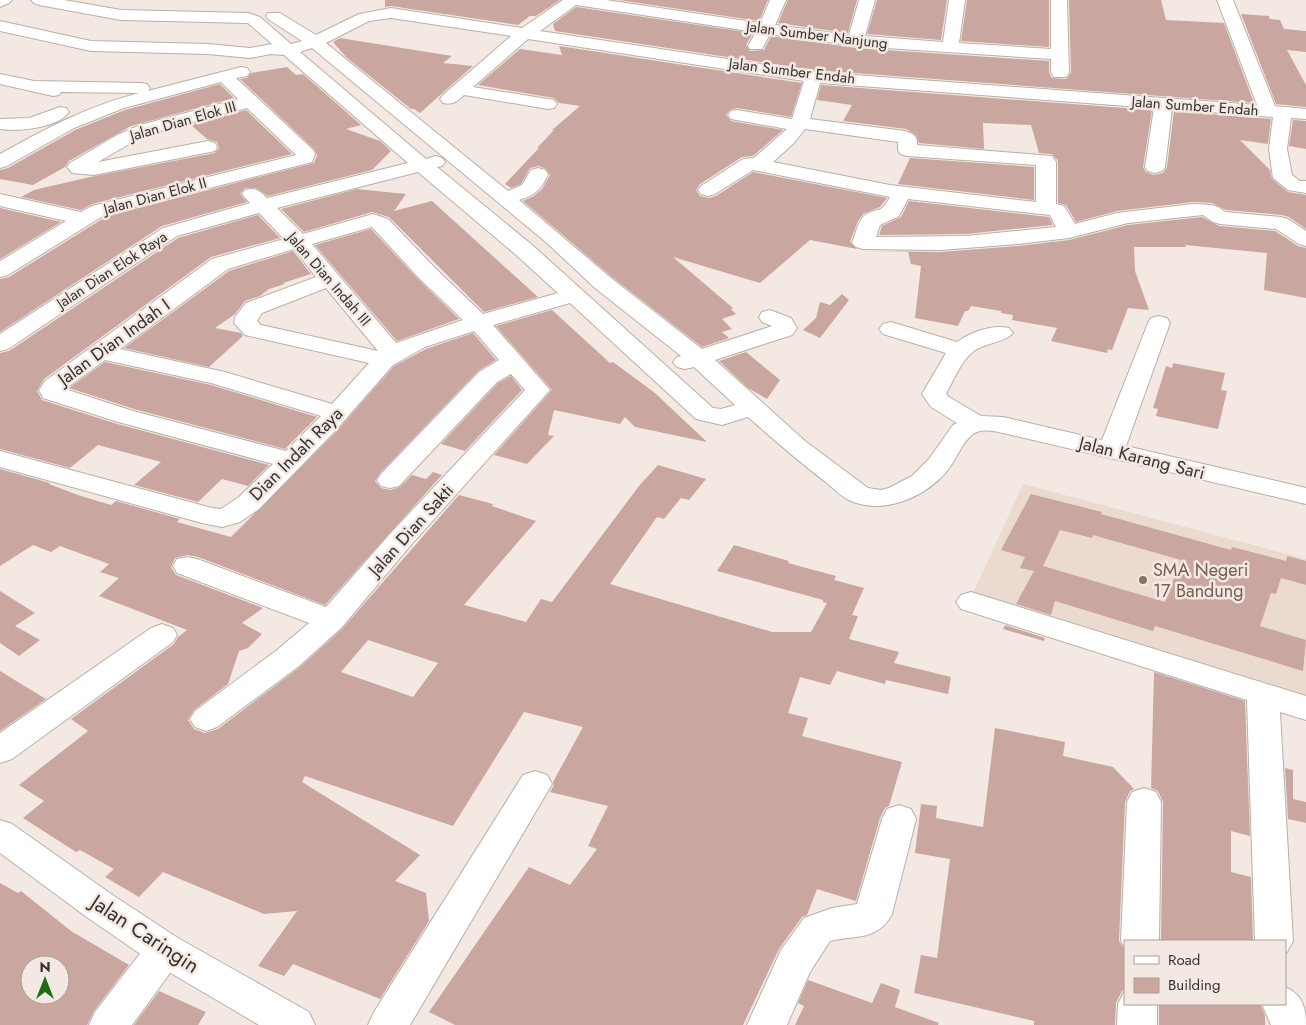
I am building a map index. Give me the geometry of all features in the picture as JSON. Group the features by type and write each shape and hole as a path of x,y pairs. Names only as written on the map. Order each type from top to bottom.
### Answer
{"street":[{"path":"0,2 4,0"},
{"path":"39,0 121,14 258,13"},
{"path":"70,0 125,9 258,13 288,50 523,249 572,296 708,416 722,417 753,407"},
{"path":"233,0 315,42 554,239 603,283 700,359 804,453 860,495 872,498 898,494 921,482 949,452 958,435 968,426 977,424"},
{"path":"548,104 497,97 454,94 513,42 574,0"},
{"name":"Jalan Sumber Nanjung","path":"574,0 765,30 856,41 1061,56"},
{"path":"677,17 684,0"},
{"path":"746,66 778,0"},
{"path":"856,41 867,0"},
{"path":"950,48 957,0"},
{"path":"1059,0 1060,94"},
{"path":"1225,0 1275,111 1282,178 1295,186 1306,187"},
{"name":"Jalan Sumber Endah","path":"288,50 315,42 365,16 384,13 814,76 1306,114"},
{"path":"0,26 102,49"},
{"path":"0,33 76,50 250,53"},
{"path":"0,124 15,127 33,124 84,101 217,68 250,53 271,49 288,50"},
{"path":"0,162 53,132 102,110 154,93 275,63 288,50"},
{"path":"225,76 252,101"},
{"path":"708,190 790,137 799,124 808,86 814,76"},
{"path":"0,79 36,86 84,101"},
{"path":"36,86 141,88"},
{"name":"Jalan Dian Elok III","path":"208,147 94,169 79,170 77,167 124,139 146,129 252,101"},
{"name":"Jalan Dian Elok II","path":"0,270 9,256 107,207 236,174 297,161 306,156 252,101"},
{"path":"1154,167 1164,104"},
{"path":"737,115 905,137 908,139 892,212 871,221 863,243 888,245 960,242 1069,232 1137,215 1204,209 1211,211 1220,218 1281,223 1306,240"},
{"name":"Jalan Dian Indah III","path":"183,119 236,174 262,206 298,241 330,279 389,357"},
{"path":"368,180 374,168 397,143"},
{"name":"Jalan Dian Elok Raya","path":"0,344 163,235 177,229 454,157"},
{"path":"899,175 1045,160 1046,208"},
{"path":"752,163 899,175 1058,210 1069,232"},
{"path":"740,192 752,163"},
{"path":"504,198 531,189 535,185 538,174"},
{"path":"0,200 84,219"},
{"name":"Jalan Dian Indah I","path":"292,461 124,416 52,393 51,390 220,264 370,220 381,223"},
{"name":"Jalan Dian Sakti","path":"206,720 288,658 331,620 400,540 538,390 512,363 478,322 427,273 381,223"},
{"path":"330,279 254,308 246,317 245,323 253,330 389,357"},
{"name":"Dian Indah Raya","path":"0,459 222,518 236,514 292,461 389,357 416,342 478,322 572,296"},
{"path":"656,370 700,359 784,330 783,323 770,317"},
{"path":"1112,450 1159,323"},
{"path":"891,329 960,350"},
{"path":"977,424 940,402 934,394 960,350 979,338 1000,333"},
{"path":"101,352 216,377 338,413"},
{"path":"390,480 488,377 512,363"},
{"name":"Jalan Karang Sari","path":"977,424 1003,425 1306,496"},
{"path":"187,566 331,620"},
{"path":"971,602 1259,692 1263,696 1306,708"},
{"path":"0,750 162,635"},
{"path":"1263,696 1274,940"},
{"path":"388,1025 535,784"},
{"path":"1140,940 1144,802"},
{"path":"767,1025 795,962 817,929 832,924 861,922 873,914 899,819"},
{"name":"Jalan Caringin","path":"0,834 101,907 165,950 295,1025"},
{"path":"109,1025 165,950"},
{"path":"1137,1025 1138,1005"},
{"path":"1282,1005 1285,1012 1295,1025"}],"shaded area":[{"name":"SMA Negeri 17 Bandung","path":"1023,484 1306,559 1306,703 970,600"}],"building":[{"path":"385,0 560,0 536,16 530,16 518,25 391,6 385,7"},
{"path":"619,0 768,0 759,21"},
{"path":"788,0 857,0 848,33 778,23"},
{"path":"877,0 947,0 941,40 867,34"},
{"path":"967,0 1049,0 1049,47 961,41"},
{"path":"1069,0 1161,0 1166,20 1224,23 1254,103 814,70 555,31 553,24 576,7 753,33 746,45 750,51 764,50 771,36 856,48 1049,61 1049,73 1052,78 1066,79 1071,73"},
{"path":"1241,14 1269,16 1270,19 1280,20 1284,29 1306,31 1306,52 1287,50 1306,85 1306,107 1276,104"},
{"path":"340,38 452,56 443,63 473,66 420,113 411,109 346,57 333,42"},
{"path":"559,46 802,83 791,117 737,108 730,110 726,115 731,121 783,130 753,156 742,157 700,184 696,190 700,196 709,198 716,196 753,172 887,198 880,207 863,214 858,221 850,242 857,249 810,240 760,283 673,257 733,308 731,309 736,314 722,319 732,329 722,332 729,338 702,347 612,277 523,201 534,196 542,189 550,175 546,169 539,166 530,168 521,184 511,188 505,184 539,148 537,148 554,130 552,130 580,106 559,103 554,98 478,85 520,49 562,55"},
{"path":"287,67 296,75 303,74 361,125 346,129 380,141 391,151 372,170 268,196 256,188 245,188 240,194 247,202 162,226 0,332 0,279 9,277 107,216 314,163 317,155 314,149 240,79 247,78 251,73"},
{"path":"220,84 234,98 131,126 69,161 65,167 33,185 0,179 0,170 8,168 75,130 125,110"},
{"path":"821,85 1152,110 1143,167 1146,172 1154,175 1163,173 1167,167 1174,111 1271,119 1268,144 1240,140 1270,170 1272,179 1288,192 1306,195 1306,229 1289,217 1282,215 1226,210 1212,203 1193,202 1117,211 1076,222 1066,205 1058,203 1058,161 1052,154 1039,153 1031,125 983,123 984,149 919,143 916,135 906,129 843,121 852,105 817,100"},
{"path":"246,110 292,154 92,204 81,210 21,197 34,190 90,177 215,153 219,148 217,142 207,139 191,125"},
{"path":"1293,120 1306,121 1306,149 1289,146"},
{"path":"910,158 1034,167 1034,200 898,184"},
{"path":"357,189 406,194 394,211 432,201 538,297 484,312 389,217 372,212 304,232 281,209"},
{"path":"909,201 1049,217 1053,225 966,234 879,235 882,226 901,217"},
{"path":"0,208 61,222 0,259"},
{"path":"258,215 280,238 211,257 44,379 37,391 42,400 114,423 269,465 248,486 222,479 198,502 134,485 161,462 98,445 70,468 0,449 0,353 9,351 178,238"},
{"path":"1202,217 1219,226 1275,231 1298,246 1306,248 1306,298 1264,290 1267,253 1185,245 1186,247 1134,247 1135,271 1149,310 1128,308 1112,350 1108,349 1107,353 1051,341 1057,328 1012,320 1013,315 1001,313 1001,311 971,306 968,311 965,311 958,326 915,318 921,266 911,264 908,252 867,251 940,252 1018,246 1069,240 1128,225"},
{"path":"371,229 459,319 397,341 315,245"},
{"path":"293,251 311,274 283,283 285,284 269,289 260,296 245,301 235,314 215,328 241,333 243,336 209,367 124,348 229,271"},
{"path":"842,294 849,300 820,338 803,330 816,318 820,302 830,305"},
{"path":"552,310 610,363 613,362 655,393 707,442 635,427 625,417 620,424 554,410 548,435 554,436 527,464 494,455 552,390 496,326"},
{"path":"473,333 496,360 478,371 380,473 375,481 381,488 390,490 400,487 412,475 426,479 433,472 442,475 325,605 198,557 187,555 175,558 171,567 176,575 263,608 242,623 262,634 248,648 239,651 228,684 194,710 188,720 194,729 205,733 218,729 300,667 343,628 459,495 493,504 492,506 536,521 464,605 526,622 541,599 552,602 639,486 658,465 706,479 689,500 681,498 664,519 657,517 610,584 772,632 811,632 827,603 823,602 823,600 717,571 734,545 789,561 788,563 836,576 834,580 864,588 852,615 858,616 849,639 899,652 894,663 951,677 948,694 886,680 885,684 837,671 830,685 800,677 788,713 808,718 802,736 902,762 889,806 885,808 880,818 856,901 817,889 807,915 802,917 779,949 743,1025 455,1025 429,1012 529,867 570,885 597,849 588,846 608,806 550,792 554,785 553,782 583,727 524,712 453,826 305,776 302,782 420,855 395,881 426,893 429,921 380,999 293,964 284,976 258,966 297,911 264,914 163,872 139,897 105,877 114,869 80,850 76,852 23,818 44,801 19,785 88,731 71,719 174,644 178,637 187,630 99,596 119,578 100,572 109,564 60,546 51,552 33,545 0,566 0,469 50,483 78,495 111,505 116,501 180,519 177,522 231,537 336,432 394,366 426,349","holes":["368,640 438,663 413,697 341,672"]},
{"path":"746,352 780,380 767,399 748,388 719,361"},
{"path":"105,362 211,385 317,417 285,449 134,409 69,388"},
{"path":"1173,363 1225,373 1221,390 1227,391 1218,429 1156,416 1158,409 1153,408 1166,366 1172,368"},
{"path":"511,376 522,390 465,451 441,444 498,383"},
{"path":"1031,494 1102,512 1101,514 1231,550 1232,547 1286,561 1287,556 1306,561 1306,585 1281,578 1276,594 1271,593 1260,626 1306,640 1303,671 1155,626 1153,631 1055,601 1051,615 1016,604 1034,571 1020,568 1025,557 1001,550","holes":["1060,530 1092,538 1093,535 1181,560 1165,602 1043,566"]},
{"path":"0,591 35,613 15,626 40,640 19,656 0,643"},
{"path":"1005,625 1045,638 1044,641 1003,629"},
{"path":"0,671 46,699 0,731"},
{"path":"1154,672 1245,701 1250,836 1231,831 1231,872 1251,877 1253,940 1161,940 1163,802 1158,791 1151,788"},
{"path":"995,728 1065,742 1063,756 1113,767 1134,789 1130,791 1125,802 1119,941 1124,948 1124,990 1116,1003 1115,1025 1034,1025 1034,1021 914,993 921,955 937,958 950,859 915,853 921,804 937,806 936,818 983,827"},
{"path":"1285,768 1293,770 1293,799 1306,802 1306,823 1288,819"},
{"path":"0,883 18,893 21,891 71,931 129,965 94,1011 87,1025 0,1025"},
{"path":"808,980 872,1003 881,983 900,990 895,1007 939,1023 938,1025 795,1025 804,1006 798,1003"},
{"path":"159,991 206,1012 198,1025 134,1025"},
{"path":"1159,1005 1260,1005 1265,1015 1265,1025 1159,1025"}],"place":[{"name":"SMA Negeri 17 Bandung","path":"1143,580"}]}
